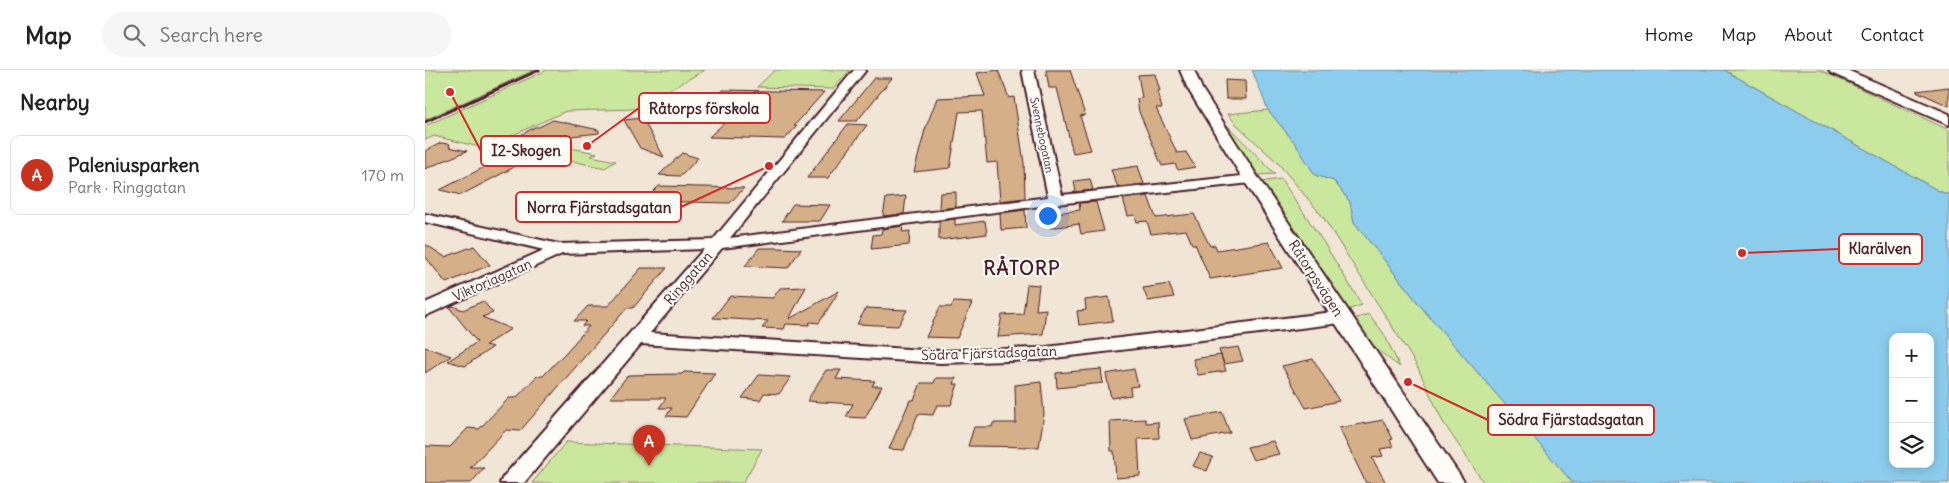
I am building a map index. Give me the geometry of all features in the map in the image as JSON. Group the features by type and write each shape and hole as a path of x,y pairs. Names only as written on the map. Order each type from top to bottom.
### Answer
{"street":[{"name":"Ringgatan","path":"511,483 717,244 860,70"},
{"name":"Svennebogatan","path":"1028,70 1056,200"},
{"name":"Råtorpsvägen","path":"1187,70 1195,89 1251,179 1452,483"},
{"path":"1836,70 1949,120"},
{"path":"425,218 559,249 717,244 1056,200 1251,179"},
{"name":"Viktoriagatan","path":"425,310 559,249"},
{"name":"Södra Fjärstadsgatan","path":"635,338 940,357 1039,354 1341,316"}],"green space":[{"path":"425,70 534,70 425,120"},
{"path":"547,70 705,70 635,109 566,111 484,148 434,136 425,140 425,126"},
{"path":"775,70 850,70 833,89 757,87"},
{"path":"1724,70 1820,70 1949,130 1949,195 1939,191"},
{"path":"1268,110 1295,143 1315,175 1334,181 1350,202 1354,222 1422,308 1573,483 1484,483 1443,422 1417,366 1323,217 1278,163 1235,123 1228,114"},
{"path":"1224,122 1275,174 1257,175"},
{"path":"568,141 565,147 597,153 591,156 616,161 605,168 548,156 560,150 557,148 561,142"},
{"path":"1281,179 1324,243 1362,305 1347,310 1261,182"},
{"path":"1369,314 1384,334 1400,367 1368,343 1354,319"},
{"path":"566,442 762,449 743,483 532,483"}],"water":[{"path":"1252,70 1724,70 1949,195 1949,483 1573,483 1422,308 1354,222 1350,202 1334,181 1315,175 1295,143 1268,110"}],"building":[{"path":"998,70 1009,98 1014,97 1024,163 1025,198 1000,201 997,162 987,163 982,111 959,112 950,168 914,172 925,130 937,98 985,96 977,73"},
{"path":"1046,70 1070,70 1085,115 1080,116 1091,150 1073,153 1057,88 1049,88"},
{"path":"1155,74 1162,108 1156,108 1177,153 1186,152 1195,167 1178,170 1175,164 1162,166 1139,112 1137,99 1142,98 1138,75"},
{"path":"874,78 892,78 857,121 839,121"},
{"path":"1225,80 1245,81 1246,99 1226,99"},
{"path":"1949,87 1949,106 1916,91"},
{"path":"723,90 824,92 785,139 709,137 740,108 705,108"},
{"path":"642,118 664,157 640,148 624,120"},
{"path":"553,120 599,130 599,133 506,143 535,127"},
{"path":"848,124 867,125 828,178 807,178"},
{"path":"441,143 450,144 449,147 467,151 425,169 425,151"},
{"path":"682,153 698,158 681,176 659,175"},
{"path":"502,158 524,162 461,195 440,190"},
{"path":"1138,166 1144,184 1120,187 1117,185 1111,170"},
{"path":"1090,179 1093,190 1076,192 1074,181"},
{"path":"659,186 744,188 730,203 644,201"},
{"path":"956,192 956,207 939,209 940,193"},
{"path":"906,196 904,214 883,216 886,198"},
{"path":"1148,196 1156,218 1194,214 1210,246 1215,245 1217,250 1269,242 1283,268 1210,279 1195,244 1192,244 1186,230 1151,234 1147,221 1137,222 1135,215 1128,216 1123,199"},
{"path":"1096,202 1104,231 1081,234 1079,224 1050,228 1047,214 1080,210 1079,203"},
{"path":"793,204 830,205 820,221 782,221"},
{"path":"1025,210 1026,228 1001,230 1000,213"},
{"path":"955,219 955,225 985,221 987,234 939,240 939,221"},
{"path":"903,226 902,232 910,231 909,245 871,249 873,235 881,234 882,229"},
{"path":"425,244 445,257 474,246 490,265 446,283 425,256"},
{"path":"759,248 801,249 788,268 745,266"},
{"path":"641,268 667,268 633,308 627,308 520,431 506,430 470,468 484,468 471,483 425,483 425,446 450,447 468,428 479,429 509,398 516,398 537,376 543,376 567,351 589,326 582,326 586,321 574,321 588,306 608,306"},
{"path":"1027,284 1039,285 1036,310 1046,309 1043,334 998,337 1002,315 1023,314"},
{"path":"1169,284 1174,297 1148,301 1143,288"},
{"path":"806,287 789,319 839,291 819,323 810,322 809,325 786,324 784,329 762,328 768,321 713,318 730,296 773,298 780,288"},
{"path":"1109,297 1113,321 1079,325 1077,311 1086,310 1085,300"},
{"path":"483,301 493,313 482,317 511,329 485,345 493,347 465,366 448,361 477,342 449,307 453,306 463,310"},
{"path":"954,302 972,303 957,338 926,337 940,307 951,307"},
{"path":"866,308 907,310 898,326 857,324"},
{"path":"425,347 451,356 425,373"},
{"path":"1238,347 1243,361 1224,364 1219,350"},
{"path":"1221,355 1226,371 1198,375 1193,359"},
{"path":"1313,359 1339,401 1306,408 1282,366"},
{"path":"1101,369 1103,383 1057,388 1056,373"},
{"path":"1134,369 1138,386 1130,387 1131,395 1111,398 1106,374"},
{"path":"826,370 841,370 836,379 875,381 872,386 882,386 865,418 846,417 853,404 807,401"},
{"path":"684,372 715,373 686,417 666,416 672,408 659,408 666,398 610,398 628,375 682,374"},
{"path":"759,375 791,377 779,394 764,393 760,400 742,398"},
{"path":"936,378 956,378 954,384 958,384 951,405 937,405 933,415 918,414 904,450 889,449 910,400 914,400 921,383 934,383"},
{"path":"1041,382 1044,414 1039,447 968,446 974,427 992,427 993,423 1016,423 1015,385"},
{"path":"1222,412 1230,433 1192,440 1185,419"},
{"path":"1145,419 1146,423 1158,422 1159,438 1138,439 1140,476 1116,478 1114,451 1111,451 1110,421"},
{"path":"1383,420 1393,439 1390,440 1393,447 1380,449 1383,456 1372,458 1386,483 1366,483 1339,428"},
{"path":"1273,441 1279,454 1253,460 1247,447"},
{"path":"1200,453 1213,457 1207,471 1193,466"}],"railway":[{"path":"425,122 539,70"}],"place":[{"name":"I2-Skogen","path":"450,92"},
{"name":"Råtorps förskola","path":"587,146"},
{"name":"Norra Fjärstadsgatan","path":"769,166"},
{"name":"Klarälven","path":"1742,253"},
{"name":"Södra Fjärstadsgatan","path":"1408,382"},
{"name":"Paleniusparken","path":"649,466"}],"district":[{"name":"RÅTORP","path":"1022,268"}]}
